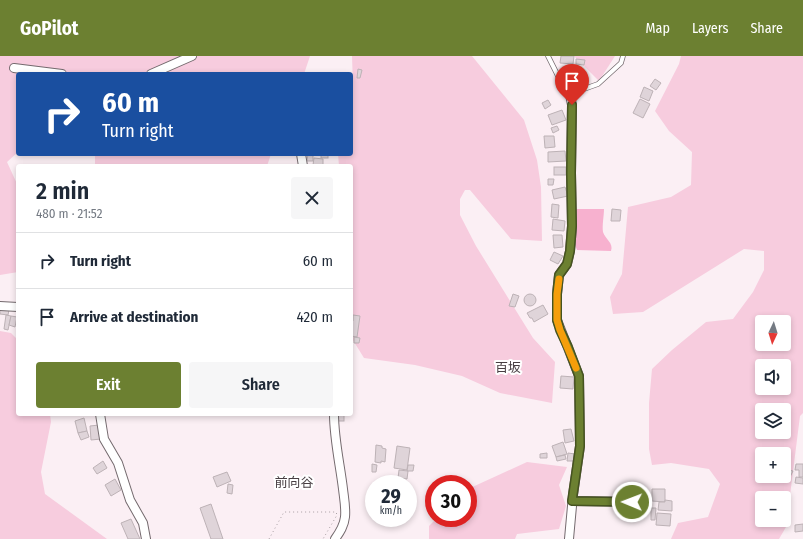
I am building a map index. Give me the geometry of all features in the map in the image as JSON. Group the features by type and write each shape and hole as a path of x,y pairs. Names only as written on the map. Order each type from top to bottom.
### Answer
{"street":[{"path":"156,72 192,56"},
{"path":"14,68 46,72"},
{"path":"569,539 572,501 580,446 579,376 557,320 557,294 559,275 567,264 570,251 572,226 572,105 570,94"},
{"path":"0,306 16,307"},
{"path":"100,416 104,439 118,463 130,500 143,523 146,539"},
{"path":"334,416 334,430 345,502 345,517 341,531 335,539"},
{"path":"572,501 647,502"}],"lane":[{"path":"548,56 560,82 570,94 598,84 621,63 623,56"}],"path":[{"path":"269,539 284,512 336,512 337,515 323,539"}],"shaded area":[{"path":"0,56 310,56 305,72 16,72 16,154 7,162 16,182 16,272 0,275"},
{"path":"352,56 472,56 524,120 537,160 541,187 542,241 511,239 470,190 465,190 460,199 460,215 476,246 533,338 555,362 552,403 500,393 462,376 415,365 364,358 353,340 353,164 339,164 338,156 353,156"},
{"path":"574,56 615,56 599,81"},
{"path":"681,56 803,56 803,413 800,416 791,491 755,491 755,527 786,527 779,539 671,539 678,523 708,517 720,484 709,469 671,463 652,465 649,449 649,403 652,369 672,350 706,322 733,319 753,292 764,270 764,251 744,249 643,312 613,314 610,297 622,274 628,207 671,197 691,185 692,152 669,131 655,111 679,64"},
{"path":"95,156 270,156 268,164 95,164"},
{"path":"574,209 604,209 603,232 610,243 612,248 611,251 577,250 575,245"},
{"path":"0,331 11,333 16,338 16,416 50,416 51,422 41,472 45,494 107,539 0,539"},
{"path":"527,462 567,467 559,485 566,506 559,529 517,534 515,539 429,539 429,527 477,527 477,485"}],"building":[{"path":"561,56 574,56 573,64 560,63"},
{"path":"576,59 585,60 584,65 576,64"},
{"path":"358,69 362,70 360,78 357,78"},
{"path":"655,79 661,83 656,90 650,86"},
{"path":"644,87 653,91 649,101 640,97"},
{"path":"640,99 650,104 643,118 633,113"},
{"path":"548,100 551,105 545,109 542,103"},
{"path":"562,110 566,120 552,125 548,115"},
{"path":"557,126 559,130 553,133 551,128"},
{"path":"544,136 554,136 555,147 545,148"},
{"path":"565,151 566,161 548,162 548,152"},
{"path":"308,156 313,156 313,161 307,161"},
{"path":"321,156 328,156 328,158 321,158"},
{"path":"314,158 323,159 323,164 313,164"},
{"path":"554,167 566,167 566,175 554,175"},
{"path":"548,179 554,179 553,185 548,185"},
{"path":"565,187 568,196 554,199 552,190"},
{"path":"552,204 559,205 558,218 551,217"},
{"path":"612,209 621,210 620,221 611,221"},
{"path":"553,219 565,221 564,231 552,230"},
{"path":"553,235 562,235 563,247 554,248"},
{"path":"554,252 563,256 558,264 550,260"},
{"path":"513,294 519,296 515,307 509,306"},
{"path":"530,294 534,296 536,300 534,304 530,306 526,304 524,300 526,296"},
{"path":"543,305 548,314 534,322 527,313"},
{"path":"0,309 9,310 8,315 0,314"},
{"path":"6,315 11,316 8,330 4,329"},
{"path":"353,315 360,316 357,337 353,336"},
{"path":"11,316 16,317 15,327 9,325"},
{"path":"354,337 360,338 359,343 354,343"},
{"path":"561,376 574,377 573,389 560,388"},
{"path":"338,416 344,416 344,421 338,421"},
{"path":"84,418 87,431 78,433 75,421"},
{"path":"99,425 101,439 91,440 90,426"},
{"path":"571,429 574,441 565,443 563,430"},
{"path":"87,431 89,437 81,440 78,433"},
{"path":"563,442 567,454 556,457 552,446"},
{"path":"376,445 382,446 382,448 386,449 385,462 375,462"},
{"path":"397,446 410,448 407,470 394,468"},
{"path":"547,453 547,458 540,458 540,454"},
{"path":"568,453 575,454 575,461 567,461"},
{"path":"565,455 566,459 557,461 556,457"},
{"path":"103,461 107,468 97,474 93,468"},
{"path":"372,464 377,465 376,472 372,472"},
{"path":"796,464 803,464 803,477 799,477 799,470 795,470"},
{"path":"408,465 414,465 413,471 407,471"},
{"path":"399,470 408,471 408,475 398,475"},
{"path":"227,472 231,481 217,487 213,477"},
{"path":"796,477 803,478 803,484 795,483"},
{"path":"115,479 121,490 111,496 105,485"},
{"path":"228,484 233,485 232,494 227,493"},
{"path":"652,489 665,489 665,502 652,501"},
{"path":"665,500 672,501 672,511 658,510 659,502 665,502"},
{"path":"211,504 223,539 211,539 200,508"},
{"path":"651,508 656,508 655,520 651,520"},
{"path":"657,513 671,514 670,526 656,525"},
{"path":"131,519 140,539 128,539 121,523"},
{"path":"803,524 803,531 795,532 795,525"}],"slow traffic":[{"path":"559,279 557,294 557,320 576,368"}],"district":[{"name":"百坂","path":"508,367"},
{"name":"前向谷","path":"294,482"}],"route":[{"path":"572,105 572,226 570,251 567,264 559,275 557,320 579,376 580,446 572,501 632,502"}]}
